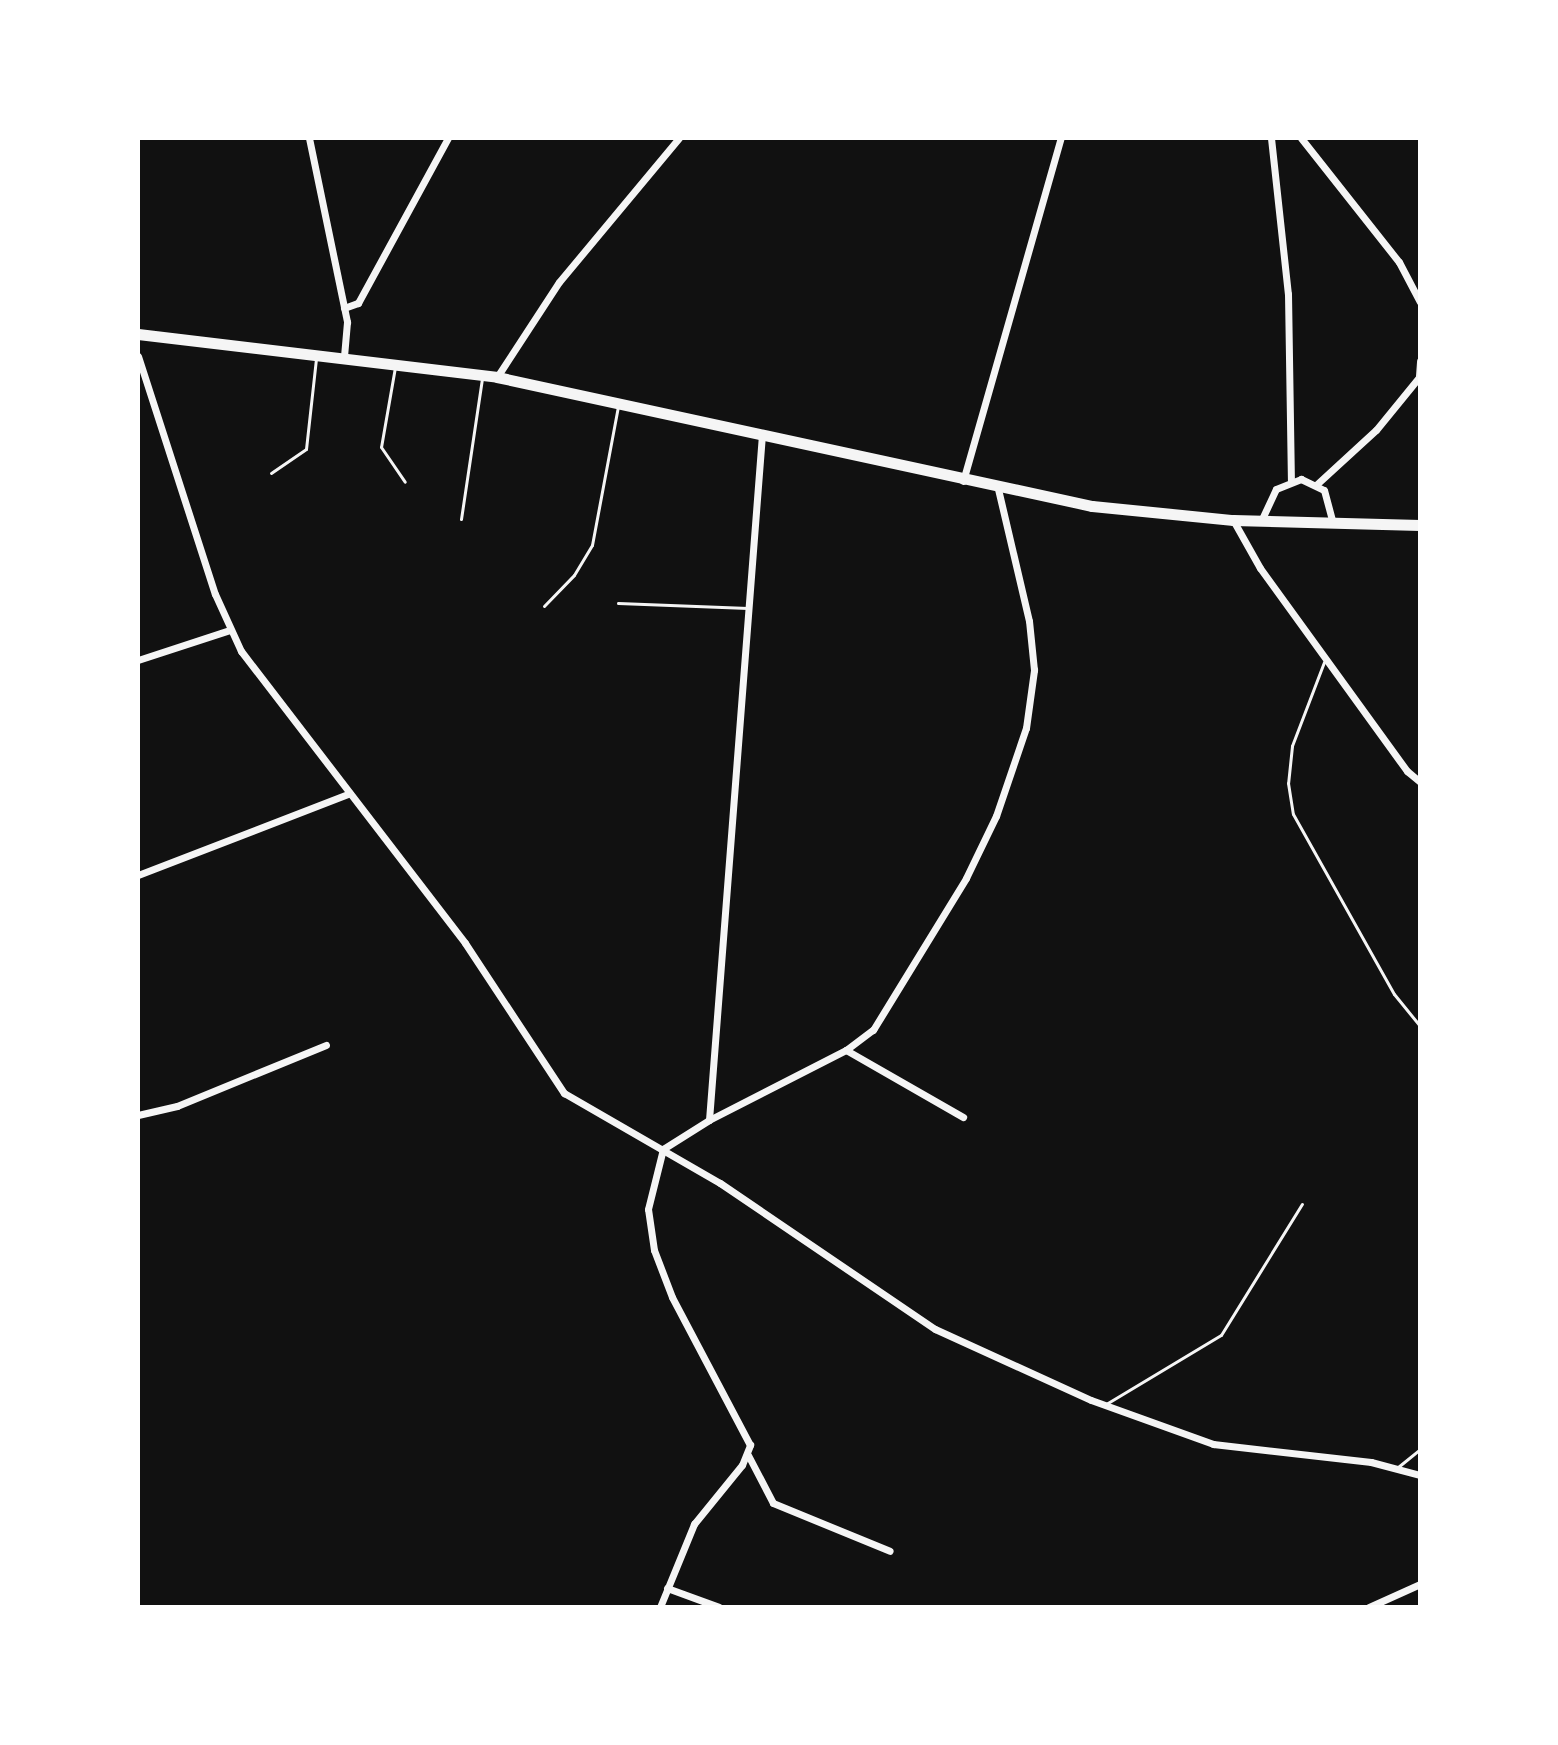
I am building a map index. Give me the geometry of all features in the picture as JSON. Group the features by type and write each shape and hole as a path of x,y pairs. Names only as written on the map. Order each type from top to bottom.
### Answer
{"main road":[{"path":"138,334 483,374 998,489 1092,506 1233,520 1420,525"}],"street":[{"path":"309,138 344,308 344,358"},
{"path":"344,308 358,303 448,138"},
{"path":"497,377 559,282 679,138"},
{"path":"963,481 1061,138"},
{"path":"1271,138 1288,294 1291,480"},
{"path":"1301,138 1399,262 1420,302"},
{"path":"138,356 230,630 255,672 465,943 557,1086 583,1108 663,1149 781,1223 909,1314 1103,1406 1238,1450 1397,1468 1420,1475"},
{"path":"1317,484 1376,430 1420,376 1420,361"},
{"path":"709,1120 762,434"},
{"path":"1261,521 1269,498 1291,480 1317,484 1328,498 1333,524"},
{"path":"890,1551 773,1503 748,1455 746,1428 684,1323 654,1250 648,1209 663,1149 709,1120 846,1050 884,1016 966,878 1017,760 1032,696 1033,645 998,489"},
{"path":"1233,520 1260,568 1420,782"},
{"path":"138,660 230,630"},
{"path":"138,875 350,793"},
{"path":"138,1115 177,1106 326,1045"},
{"path":"846,1050 963,1117"},
{"path":"660,1607 694,1524 748,1455"},
{"path":"1369,1607 1420,1584"},
{"path":"667,1588 719,1607"}],"lane":[{"path":"271,473 306,449 316,355"},
{"path":"396,364 381,447 405,482"},
{"path":"461,519 483,374"},
{"path":"544,606 574,575 592,545 618,402"},
{"path":"618,603 748,608"},
{"path":"1325,658 1292,746 1288,783 1293,814 1394,994 1420,1026"},
{"path":"1103,1406 1221,1335 1302,1204"},
{"path":"1397,1468 1420,1449"}]}
